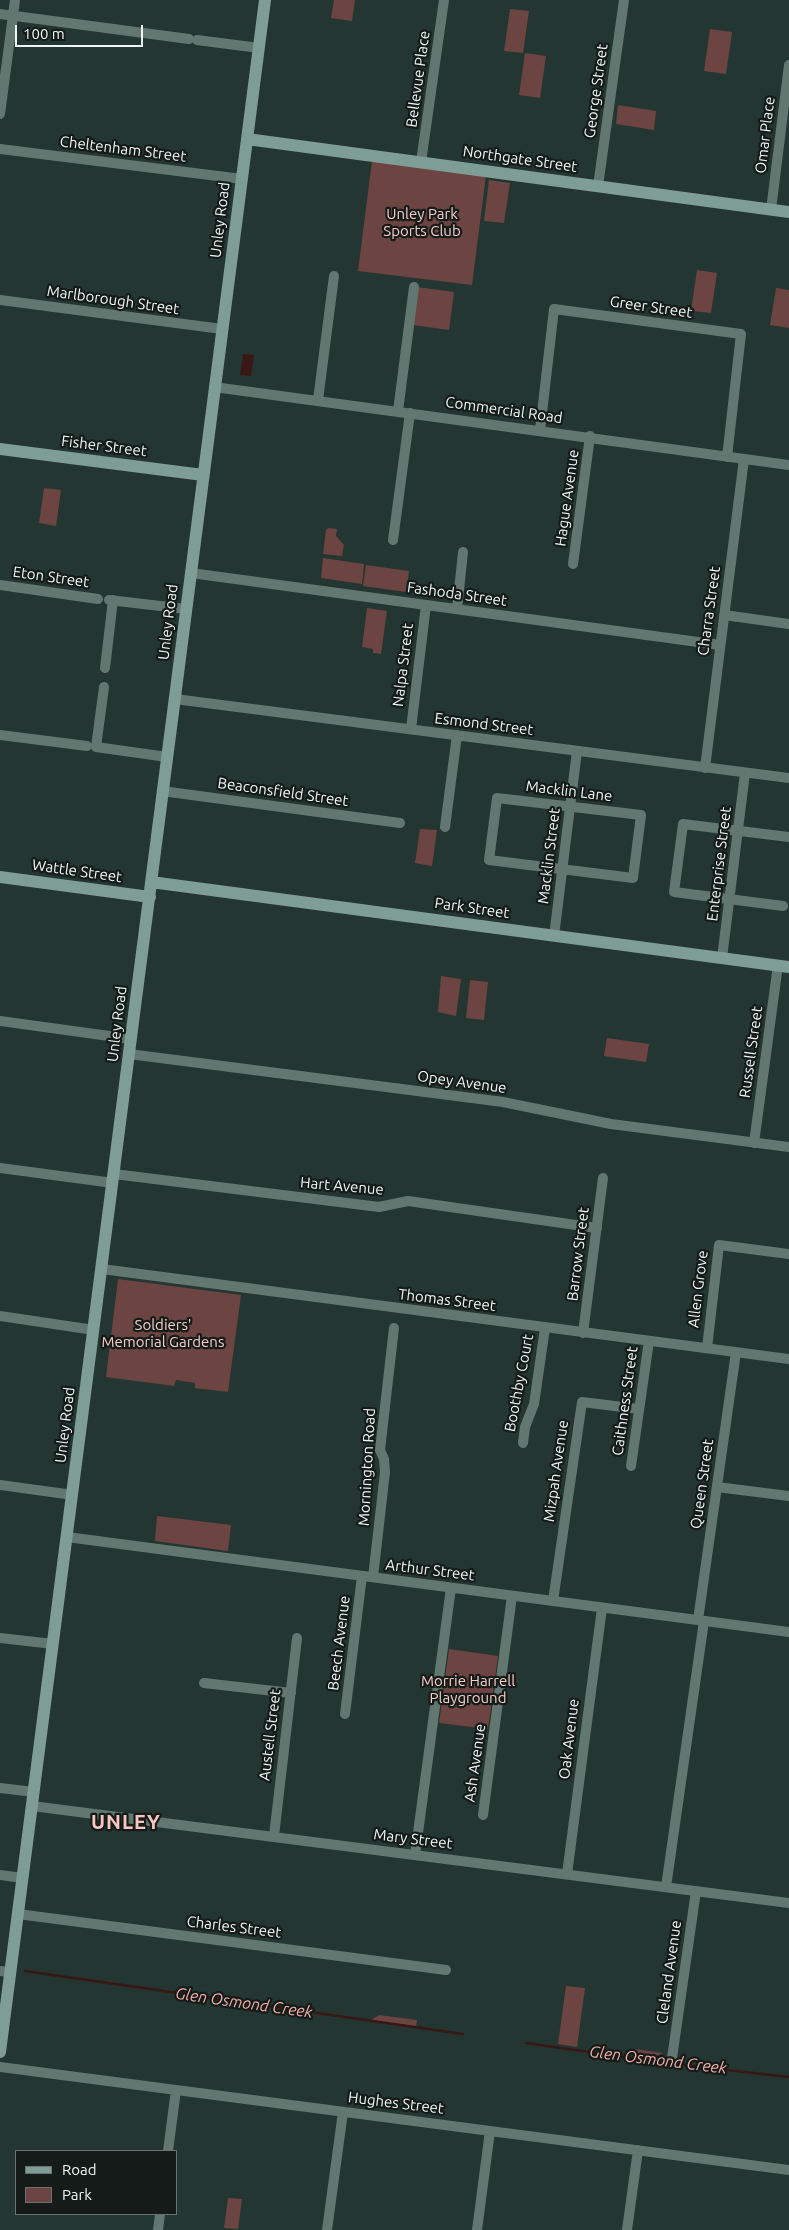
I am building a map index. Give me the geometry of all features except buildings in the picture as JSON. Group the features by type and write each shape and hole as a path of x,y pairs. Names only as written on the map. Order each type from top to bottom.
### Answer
{"main road":[{"name":"Unley Road","path":"0,2052 5,1972 18,1914 23,1878 265,0"},
{"name":"Northgate Street","path":"247,139 789,212"},
{"name":"Fisher Street","path":"0,449 203,475"},
{"name":"Wattle Street","path":"0,877 150,897"},
{"name":"Park Street","path":"151,882 784,966"}],"street":[{"path":"0,114 15,0"},
{"name":"Bellevue Place","path":"421,162 444,0"},
{"name":"George Street","path":"598,186 624,0"},
{"path":"0,14 259,48"},
{"name":"Omar Place","path":"771,210 789,64"},
{"name":"Cheltenham Street","path":"0,149 242,179"},
{"path":"318,400 334,276"},
{"path":"398,411 414,287"},
{"name":"Marlborough Street","path":"0,300 222,329"},
{"name":"Greer Street","path":"540,430 554,309 741,334 727,457"},
{"name":"Commercial Road","path":"214,386 590,436 607,442 789,465"},
{"path":"393,540 410,412"},
{"name":"Hague Avenue","path":"573,564 590,436"},
{"name":"Charra Street","path":"705,768 744,459"},
{"path":"457,609 463,552"},
{"name":"Fashoda Street","path":"191,573 720,644"},
{"name":"Eton Street","path":"0,585 98,598"},
{"path":"105,668 111,600 186,609"},
{"name":"Nalpa Street","path":"411,729 426,605"},
{"path":"724,615 789,624"},
{"path":"91,747 104,687"},
{"name":"Esmond Street","path":"174,699 789,778"},
{"path":"0,734 167,757"},
{"path":"445,827 457,735"},
{"name":"Macklin Street","path":"554,936 577,751"},
{"name":"Enterprise Street","path":"722,958 745,773"},
{"name":"Beaconsfield Street","path":"162,791 400,823"},
{"name":"Macklin Lane","path":"496,798 641,815 633,878 563,869 489,860 496,798"},
{"path":"783,906 674,892 683,824 789,837"},
{"name":"Russell Street","path":"754,1143 784,966"},
{"path":"0,1021 131,1040"},
{"name":"Opey Avenue","path":"129,1054 503,1102 610,1124 789,1147"},
{"name":"Hart Avenue","path":"0,1168 113,1178 379,1207 408,1201 597,1228"},
{"name":"Barrow Street","path":"583,1333 603,1178"},
{"name":"Allen Grove","path":"707,1348 719,1245 789,1254"},
{"name":"Thomas Street","path":"102,1269 789,1359"},
{"path":"0,1316 94,1330"},
{"name":"Mornington Road","path":"374,1577 385,1472 384,1459 380,1450 394,1328"},
{"name":"Boothby Court","path":"523,1443 525,1427 534,1404 545,1328"},
{"name":"Caithness Street","path":"631,1466 649,1340"},
{"name":"Queen Street","path":"666,1887 736,1352"},
{"name":"Mizpah Avenue","path":"552,1601 582,1402 639,1409"},
{"path":"0,1485 72,1495"},
{"path":"717,1487 789,1496"},
{"name":"Arthur Street","path":"67,1537 789,1632"},
{"name":"Beech Avenue","path":"345,1714 362,1576"},
{"path":"415,1854 451,1588"},
{"name":"Ash Avenue","path":"483,1815 512,1596"},
{"name":"Oak Avenue","path":"567,1874 602,1608"},
{"path":"0,1638 53,1644"},
{"name":"Austell Street","path":"274,1836 297,1638"},
{"path":"204,1683 291,1693"},
{"path":"0,1788 34,1792"},
{"name":"Mary Street","path":"32,1806 789,1903"},
{"path":"0,1875 23,1878"},
{"name":"Cleland Avenue","path":"672,2058 696,1891"},
{"name":"Charles Street","path":"18,1914 446,1970"},
{"name":"Hughes Street","path":"0,2067 789,2170"},
{"path":"168,2150 176,2090"},
{"path":"326,2230 343,2112"},
{"path":"477,2230 490,2131"},
{"path":"627,2230 638,2150"},
{"path":"158,2230 160,2215"}],"green space":[{"path":"334,0 355,0 352,21 331,18"},
{"path":"510,9 529,11 523,53 504,51"},
{"path":"710,29 732,32 726,74 704,71"},
{"path":"525,53 546,56 540,98 519,95"},
{"path":"618,105 656,111 654,130 616,124"},
{"name":"Unley Park Sports Club","path":"372,161 486,175 472,285 358,271"},
{"path":"489,180 510,183 504,223 484,221"},
{"path":"697,270 717,273 711,313 691,311"},
{"path":"417,287 454,292 449,330 413,325"},
{"path":"776,288 789,290 789,328 770,325"},
{"path":"44,488 61,490 56,526 39,523"},
{"path":"328,528 337,529 336,536 344,545 342,556 323,554 326,530"},
{"path":"323,558 364,564 362,584 321,578"},
{"path":"366,565 409,571 406,592 363,586"},
{"path":"367,608 387,611 381,654 373,653 373,649 362,647"},
{"path":"420,829 437,830 432,866 415,863"},
{"path":"441,976 461,979 456,1016 438,1012"},
{"path":"470,980 488,982 484,1020 466,1018"},
{"path":"607,1038 649,1044 646,1062 604,1056"},
{"name":"Soldiers' Memorial Gardens","path":"118,1279 241,1295 228,1392 195,1388 195,1383 176,1380 174,1386 106,1377"},
{"path":"157,1516 231,1525 228,1551 155,1541"},
{"name":"Morrie Harrell Playground","path":"449,1649 498,1656 488,1729 439,1723"},
{"path":"566,1986 585,1988 577,2047 558,2044"},
{"path":"379,2015 417,2020 416,2027 371,2020"},
{"path":"635,2049 663,2053 654,2057 628,2053"},
{"path":"228,2198 242,2199 238,2229 224,2228"}],"shaded area":[{"path":"243,354 254,355 251,376 240,375"}],"waterway":[{"name":"Glen Osmond Creek","path":"25,1971 463,2034"},
{"name":"Glen Osmond Creek","path":"526,2043 665,2063 789,2077"}],"district":[{"name":"UNLEY","path":"126,1822"}]}
